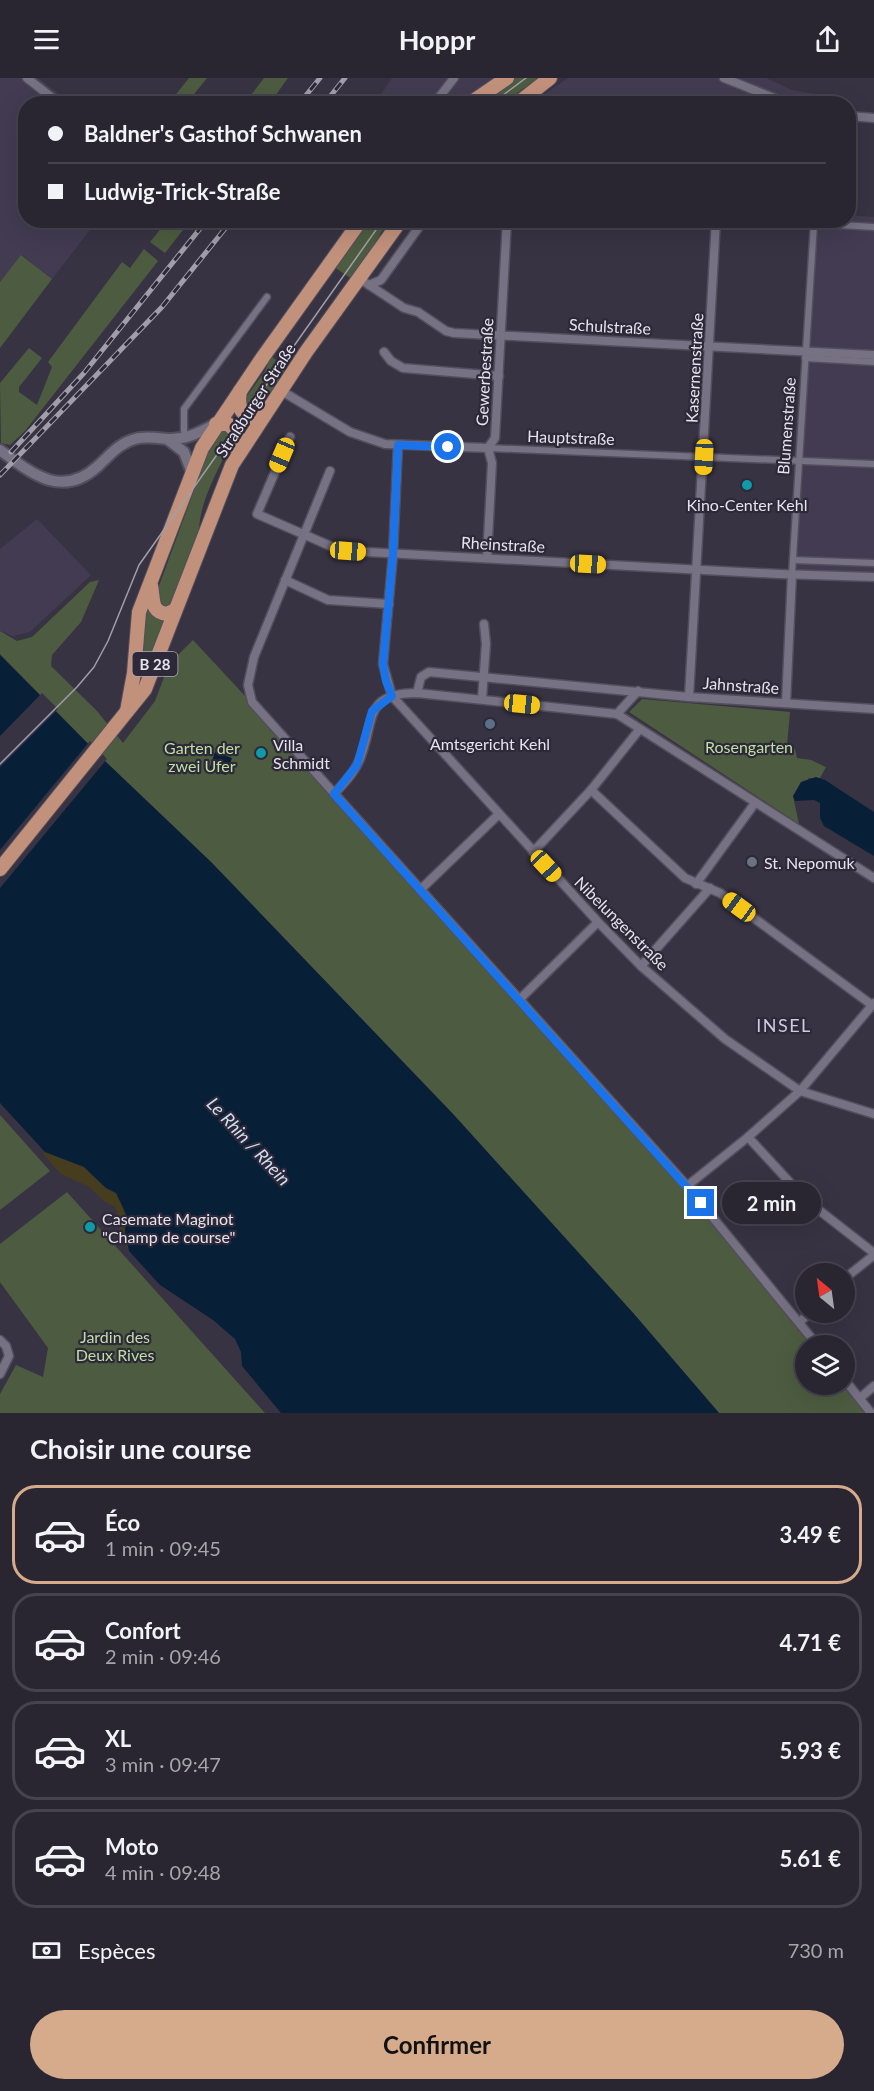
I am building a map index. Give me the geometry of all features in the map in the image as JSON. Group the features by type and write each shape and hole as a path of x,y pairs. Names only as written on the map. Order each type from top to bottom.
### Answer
{"main road":[{"path":"481,96 507,78"},
{"path":"527,96 550,78"},
{"name":"Straßburger Straße","path":"127,713 134,673 139,612 192,473 216,424 355,228"},
{"name":"Straßburger Straße","path":"0,869 146,689 223,483 238,453 280,390 364,282 395,228"},
{"path":"240,390 238,402 242,412 250,417 261,418"},
{"path":"216,424 228,424 235,429 238,434 238,453"},
{"path":"150,582 156,610 167,614 175,610"}],"street":[{"path":"27,78 50,96"},
{"path":"440,96 454,78"},
{"path":"724,78 769,96"},
{"path":"856,117 874,118"},
{"path":"856,226 874,227"},
{"path":"364,282 381,280 418,228"},
{"name":"Gewerbestraße","path":"487,558 492,463 488,448 495,438 507,228"},
{"name":"Kasernenstraße","path":"689,697 716,228"},
{"name":"Blumenstraße","path":"786,703 798,460 814,228"},
{"name":"Schulstraße","path":"364,282 405,308 418,312 446,331 710,346 805,355 874,355"},
{"path":"184,431 184,409 267,297"},
{"path":"384,352 391,362 403,369 499,376"},
{"path":"805,355 874,362"},
{"name":"Hauptstraße","path":"280,390 350,432 398,445 874,464"},
{"path":"0,450 43,480 62,482 77,479 91,472 127,442 145,438 167,439 196,435 216,424"},
{"name":"Rheinstraße","path":"290,437 257,514 335,548 393,554 874,577"},
{"path":"167,439 184,452 192,473"},
{"path":"392,696 383,664 393,554 398,445"},
{"path":"330,471 254,657 248,685 252,702 261,715 687,1186 795,1316"},
{"path":"793,560 874,564"},
{"path":"285,580 328,600 389,604"},
{"path":"482,699 486,644 484,624"},
{"name":"Jahnstraße","path":"417,693 421,677 429,672 689,697 874,709"},
{"path":"617,714 638,691"},
{"path":"334,794 357,765 372,711 392,696 417,693 617,714 874,878"},
{"name":"Nibelungenstraße","path":"392,696 598,922 641,966 725,1040 800,1091 874,1114"},
{"path":"533,852 591,790 639,730"},
{"path":"591,790 685,878 710,888 873,1004 800,1091 687,1186"},
{"path":"696,884 755,804"},
{"path":"420,890 499,814"},
{"path":"641,966 710,888"},
{"path":"520,999 598,922"},
{"path":"748,1137 806,1200 874,1254 855,1270"},
{"path":"0,1340 6,1346 9,1356 0,1374"},
{"path":"860,1398 874,1386"},
{"path":"855,1392 871,1413"}],"shaded area":[{"path":"0,78 38,78 62,96 18,96 18,228 92,228 52,279 22,255 0,282"},
{"path":"392,78 493,78 471,96 380,96"},
{"path":"568,78 766,78 792,90 826,96 542,96"},
{"path":"856,216 874,217 874,575 795,571 812,228 856,228"},
{"path":"37,519 91,575 30,632 13,636 0,631 0,549"}],"green space":[{"path":"189,78 207,78 193,96 175,96"},
{"path":"264,78 288,78 275,96 250,96"},
{"path":"515,78 538,78 514,96 488,96"},
{"path":"161,228 185,228 165,253 150,242"},
{"path":"363,228 384,228 380,234 380,240 352,279 334,267"},
{"path":"144,249 158,261 25,431 10,445 1,443 0,383 29,348 42,358 19,387 19,392 37,405 52,367 48,362 122,262 130,268"},
{"path":"21,255 52,279 0,348 0,282"},
{"path":"271,356 288,369 259,411 248,414 244,400 265,371"},
{"path":"227,428 232,439 206,496 199,533 172,604 162,608 156,594 191,499 195,473 218,430"},
{"name":"Garten der zwei Ufer","path":"99,580 81,622 52,655 51,666 97,711 123,743 155,701 169,664 193,640 369,829 524,1003 795,1316 795,1323 801,1323 811,1335 795,1335 795,1395 855,1395 874,1413 719,1413 634,1314 453,1114 211,862 107,763 0,654 0,631 17,641 32,637 90,582"},
{"path":"147,607 151,613 166,619 141,682 138,681 141,636"},
{"name":"Rosengarten","path":"642,699 790,712 787,745 795,749 797,758 811,760 826,767 820,778 809,778 793,796 799,824 629,712"},
{"path":"0,1115 50,1171 0,1210"},
{"name":"Jardin des Deux Rives","path":"67,1192 265,1413 0,1413 0,1394 16,1365 43,1377 48,1348 0,1282 0,1244"}],"sand":[{"path":"45,1152 84,1167 105,1188 116,1193 125,1215 129,1251 118,1232 121,1223 115,1207 105,1202 89,1187 61,1174 43,1154"}],"water":[{"name":"Le Rhin / Rhein","path":"0,655 107,763 211,862 453,1114 634,1314 719,1413 281,1413 242,1366 241,1352 235,1339 213,1320 160,1285 129,1251 125,1232 126,1214 116,1193 106,1188 84,1167 45,1152 0,1103"},
{"path":"215,752 232,758 226,775 209,770"},
{"path":"816,777 825,780 874,812 874,856 824,826 820,818 820,803 814,800 795,801 793,796 801,782"}],"pier":[{"path":"42,693 58,709 0,767 0,736"},
{"path":"90,741 107,759 0,888 0,850"}],"tram line":[{"path":"502,96 526,78"},
{"path":"0,764 94,667 108,641 139,565 377,228"}],"railway":[{"path":"305,96 320,78"},
{"path":"330,96 345,78"},
{"path":"11,452 84,373 201,228"},
{"path":"0,475 162,307 226,228"}],"place":[{"name":"Kino-Center Kehl","path":"747,485"},
{"name":"Amtsgericht Kehl","path":"490,724"},
{"name":"Villa Schmidt","path":"261,753"},
{"name":"St. Nepomuk","path":"752,862"},
{"name":"Casemate Maginot \"Champ de course\"","path":"90,1227"}],"district":[{"name":"INSEL","path":"784,1025"}],"route":[{"path":"448,447 398,445 393,554 383,664 383,672 392,696 372,711 362,755 353,773 334,794 701,1203"}]}
